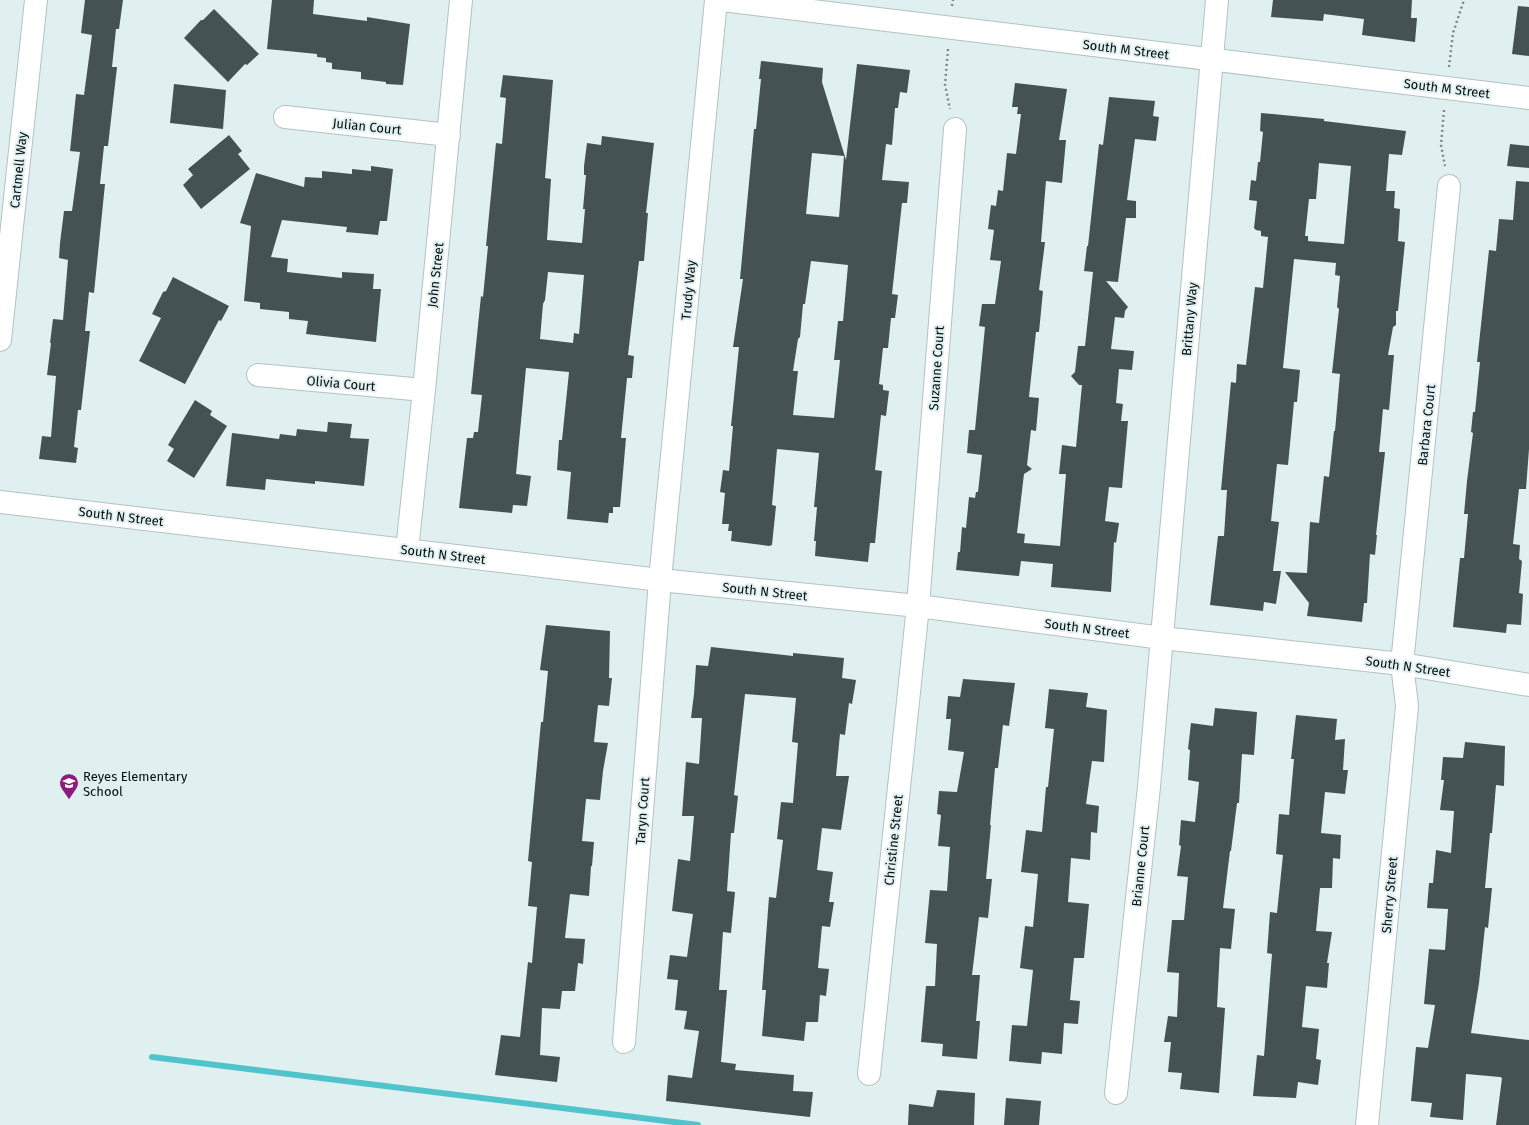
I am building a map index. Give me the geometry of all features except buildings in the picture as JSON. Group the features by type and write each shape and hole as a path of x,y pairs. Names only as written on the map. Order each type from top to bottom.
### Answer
{"street":[{"name":"Cartmell Way","path":"0,340 36,0"},
{"name":"John Street","path":"407,550 424,390 461,0"},
{"name":"Trudy Way","path":"660,580 716,0"},
{"name":"South M Street","path":"722,0 1529,98"},
{"name":"Brittany Way","path":"1162,638 1217,0"},
{"name":"Julian Court","path":"285,117 449,135"},
{"name":"Suzanne Court","path":"918,606 955,129"},
{"name":"Barbara Court","path":"1402,664 1449,186"},
{"name":"Olivia Court","path":"258,375 424,390"},
{"name":"South N Street","path":"0,502 660,580 918,606 1162,638 1402,664 1529,685"},
{"name":"Taryn Court","path":"624,1042 660,580"},
{"name":"Christine Street","path":"869,1074 918,606"},
{"name":"Brianne Court","path":"1116,1093 1149,787 1162,638"},
{"name":"Sherry Street","path":"1367,1125 1407,706 1402,664"}],"path":[{"path":"953,0 945,85 955,129"}],"waterway":[{"path":"152,1057 698,1125"}],"place":[{"name":"Reyes Elementary School","path":"69,800"}]}
